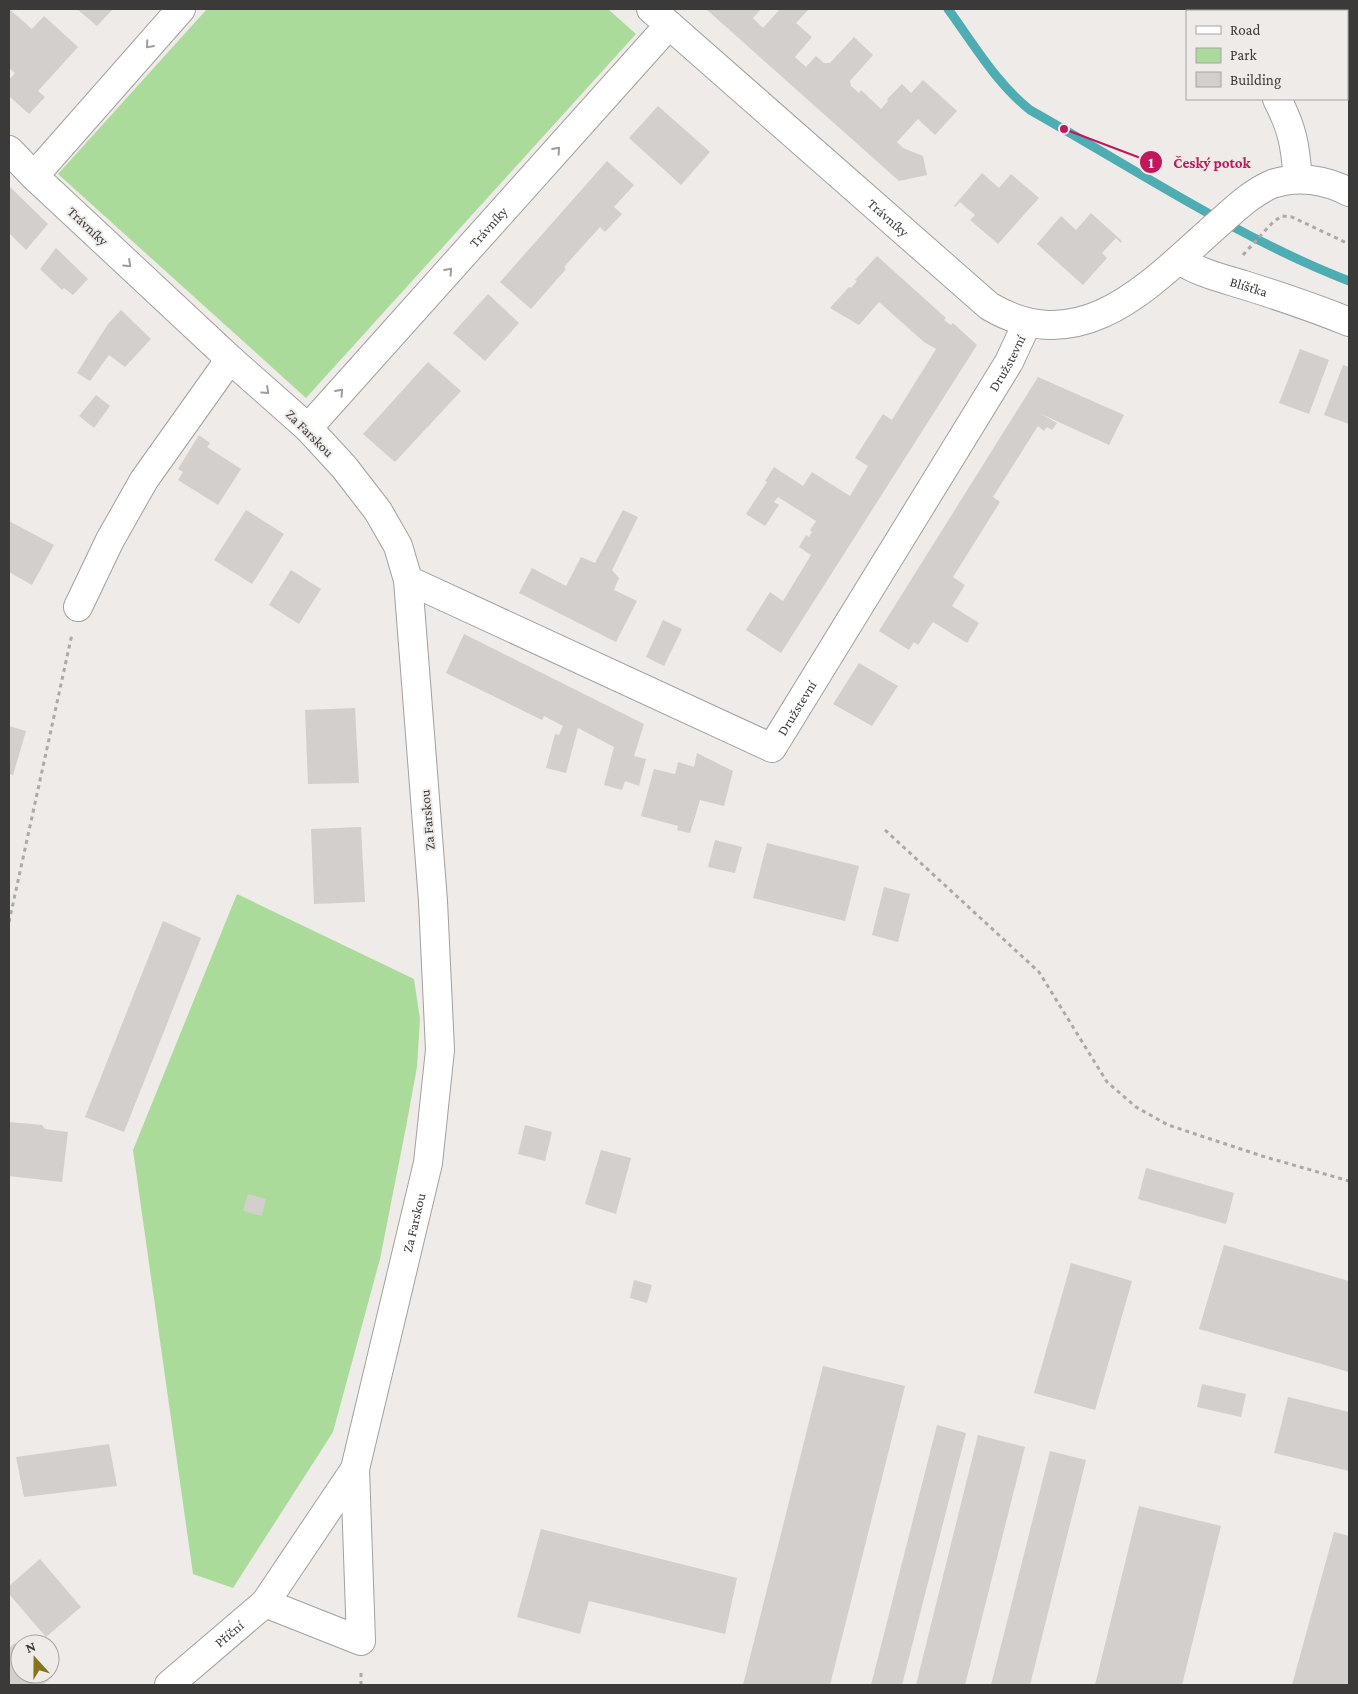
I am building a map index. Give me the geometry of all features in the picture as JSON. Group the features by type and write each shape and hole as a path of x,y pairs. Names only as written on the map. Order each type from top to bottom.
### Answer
{"street":[{"path":"34,176 181,9"},
{"name":"Trávníky","path":"308,428 660,17 989,306 1004,316 1024,323 1044,325 1066,325 1084,321 1105,313 1150,286 1179,260"},
{"path":"1277,100 1292,131 1298,179"},
{"name":"Trávníky","path":"9,150 34,176 230,359"},
{"path":"1179,260 1240,205 1262,189 1284,181 1298,179 1330,184 1349,192"},
{"name":"Blíšťka","path":"1179,260 1210,276 1244,285 1349,322"},
{"name":"Družstevní","path":"408,580 772,748 1009,362 1022,334 1024,323"},
{"path":"78,607 110,540 144,480 230,359"},
{"name":"Za Farskou","path":"230,359 308,428 344,467 378,511 398,546 408,580 433,902 440,1050 428,1163 355,1469 265,1603"},
{"path":"265,1603 361,1641 355,1469"},
{"name":"Příční","path":"169,1685 194,1675 265,1603"}],"path":[{"path":"1245,253 1273,222 1282,216 1292,217 1349,244"},
{"path":"9,922 78,607"},
{"path":"886,830 1040,972 1106,1082 1136,1107 1168,1125 1262,1156 1349,1181"}],"green space":[{"path":"207,9 608,9 636,34 306,398 58,174"},
{"path":"237,894 414,979 420,1019 417,1067 380,1259 333,1432 233,1588 193,1574 133,1150"}],"building":[{"path":"9,9 32,29 44,16 78,47 38,91 45,97 29,114 9,96 9,80 15,73 9,68"},
{"path":"77,9 113,9 97,26"},
{"path":"706,9 761,9 753,18 763,28 780,9 809,9 796,23 812,37 795,57 806,67 816,56 824,63 830,63 854,37 873,55 850,81 851,86 859,93 861,90 881,109 888,101 887,99 902,84 911,93 923,80 957,111 935,135 918,119 897,142 903,148 923,156 927,175 899,181"},
{"path":"658,106 710,152 681,185 629,138"},
{"path":"607,161 634,185 614,207 622,214 605,232 600,227 564,267 566,269 531,309 500,282"},
{"path":"982,173 999,188 1011,174 1039,198 998,244 970,220 975,215 960,202 954,206"},
{"path":"9,186 48,224 26,250 9,233"},
{"path":"1091,213 1122,241 1121,243 1116,238 1102,253 1107,258 1083,285 1037,244 1061,216 1076,230"},
{"path":"56,248 88,279 73,295 64,288 62,290 40,269"},
{"path":"877,256 946,318 944,320 951,325 953,323 977,345 781,653 746,630 770,592 783,601 811,555 799,547 806,535 809,537 812,532 810,530 816,521 778,497 774,502 779,505 765,526 746,514 767,482 765,481 774,467 803,486 812,472 850,496 868,466 855,458 883,414 892,420 936,349 924,342 879,302 859,325 830,308 849,287 851,288 857,281 855,280"},
{"path":"488,294 519,323 485,361 453,333"},
{"path":"121,310 151,339 125,367 109,355 90,381 77,373 108,324"},
{"path":"1300,349 1329,360 1309,414 1279,403"},
{"path":"428,362 461,391 395,462 363,434"},
{"path":"1343,365 1349,367 1349,424 1324,415"},
{"path":"1038,377 1124,415 1109,445 1039,413 1057,423 1052,430 1047,427 1044,431 1038,426 993,497 1000,502 953,577 965,585 952,606 979,623 967,643 933,622 918,645 914,642 909,650 879,631"},
{"path":"96,395 110,406 94,428 79,416"},
{"path":"199,435 210,443 207,447 241,469 218,505 178,480 183,472 178,469"},
{"path":"246,510 284,534 252,584 214,560"},
{"path":"623,510 638,517 612,570 619,578 614,590 637,601 616,642 519,593 532,568 566,586 581,557 595,563"},
{"path":"9,521 54,545 32,585 9,572"},
{"path":"291,570 321,589 299,624 269,605"},
{"path":"663,620 682,629 664,666 646,657"},
{"path":"464,634 644,724 634,756 646,759 639,786 625,781 622,790 604,785 614,747 578,728 566,773 546,768 555,734 559,735 563,726 544,716 542,720 446,673"},
{"path":"859,663 898,686 872,726 833,704"},
{"path":"355,708 359,783 308,784 305,710"},
{"path":"9,726 26,731 13,775 9,774"},
{"path":"697,753 733,771 724,806 700,800 690,833 677,830 678,826 641,816 654,769 675,774 678,762 694,767"},
{"path":"361,827 365,902 314,904 311,829"},
{"path":"715,840 742,847 735,873 708,867"},
{"path":"767,843 859,866 845,921 753,898"},
{"path":"884,887 910,894 898,942 872,935"},
{"path":"163,921 201,938 124,1132 85,1117"},
{"path":"9,1122 42,1125 45,1129 68,1132 62,1182 9,1176"},
{"path":"525,1125 552,1132 545,1161 518,1154"},
{"path":"601,1150 631,1158 616,1214 585,1204"},
{"path":"1146,1168 1234,1193 1226,1224 1138,1199"},
{"path":"248,1194 266,1199 262,1216 243,1211"},
{"path":"1224,1245 1349,1281 1349,1372 1199,1329"},
{"path":"1071,1263 1132,1281 1095,1410 1034,1393"},
{"path":"634,1280 652,1285 647,1303 630,1298"},
{"path":"823,1366 905,1386 830,1685 743,1685"},
{"path":"1202,1384 1246,1394 1241,1417 1197,1407"},
{"path":"1288,1397 1349,1412 1349,1471 1274,1453"},
{"path":"937,1425 966,1433 902,1685 871,1685"},
{"path":"978,1435 1025,1447 965,1685 916,1685"},
{"path":"109,1444 117,1486 24,1497 16,1457"},
{"path":"1050,1451 1086,1460 1030,1685 991,1685"},
{"path":"1139,1506 1221,1526 1182,1685 1095,1685"},
{"path":"541,1529 737,1578 725,1634 589,1601 580,1634 517,1617"},
{"path":"1334,1532 1349,1536 1349,1685 1292,1685"},
{"path":"40,1559 81,1607 50,1634 43,1634 9,1594 9,1586"},
{"path":"9,1648 10,1684 43,1684 9,1685"}],"waterway":[{"path":"948,9 1006,88 1030,110 1226,223 1266,244 1349,281"}],"place":[{"name":"Český potok","path":"1064,129"}]}
